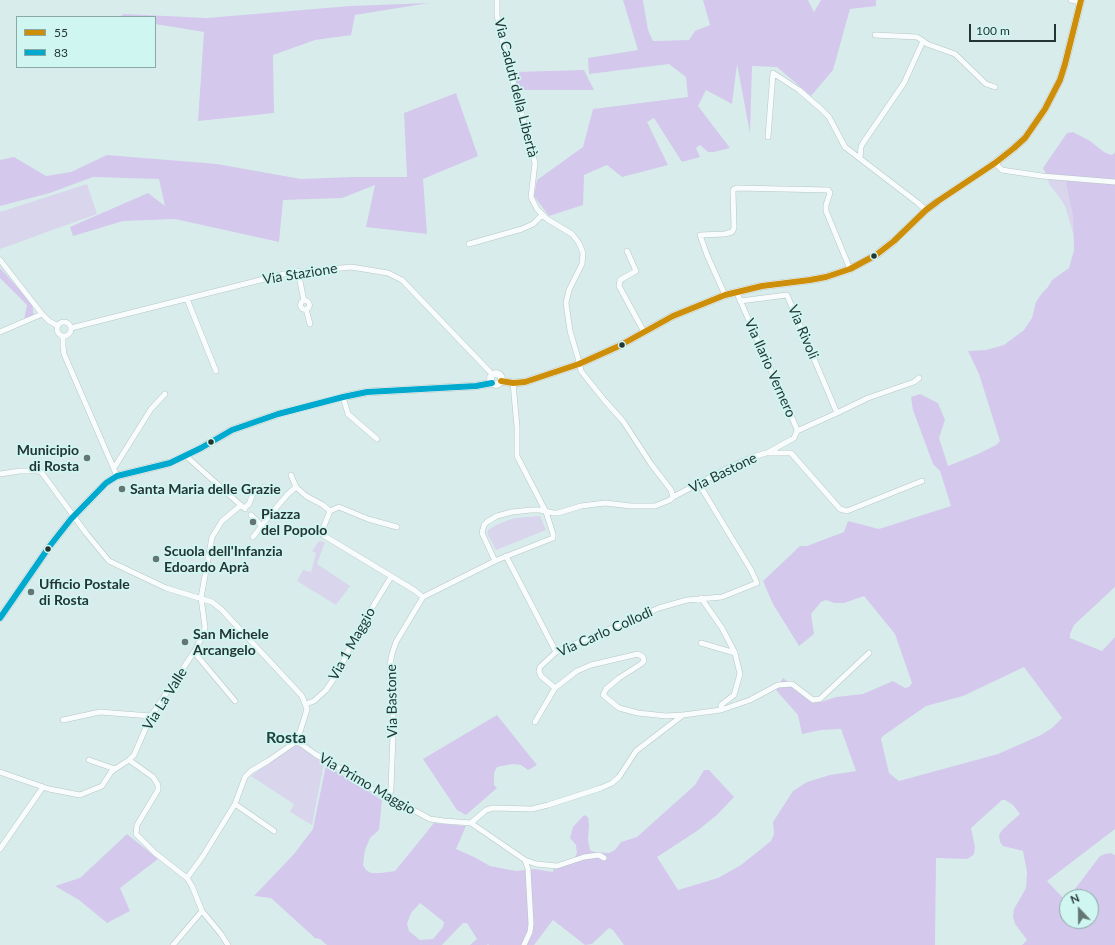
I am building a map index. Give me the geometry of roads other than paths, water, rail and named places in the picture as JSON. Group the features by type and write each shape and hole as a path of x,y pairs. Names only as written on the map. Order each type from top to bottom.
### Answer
{"street":[{"name":"Via Caduti della Libertà","path":"497,0 497,15 502,40 535,163 531,197 542,215 572,234 583,253 582,264 569,290 566,304 570,331 582,373 604,401 623,421 651,464 672,490 673,497"},
{"name":"Via Rivoli","path":"492,379 496,385 501,381 513,383 537,378 579,364 618,346 673,316 736,291 826,277 850,269 872,258 886,248 926,210 995,163 1025,138 1042,114 1053,94 1065,64 1081,1 1071,0"},
{"path":"875,35 916,37 927,44 950,51 986,84 995,87"},
{"path":"860,158 863,143 904,83 923,41"},
{"path":"768,137 774,73 798,90 829,117 845,147 926,210"},
{"path":"995,163 1002,170 1008,171 1042,176 1115,182"},
{"path":"725,295 709,260 700,235 725,234 732,232 734,228 734,189 828,190 830,193 826,210 850,269"},
{"path":"469,244 522,229 533,224 542,215"},
{"path":"627,250 636,271 620,280 619,286 644,332"},
{"path":"0,260 42,314 49,321 58,326"},
{"name":"Via Stazione","path":"71,328 284,274 298,271 351,267 382,271 402,280 420,298 492,379"},
{"path":"298,271 304,301 307,301 309,304 308,308 306,309 310,324"},
{"name":"Via Ilario Vernero","path":"736,291 797,431 794,438 790,441 766,453"},
{"name":"Via Rivoli","path":"740,301 787,295 837,414"},
{"path":"187,299 216,371"},
{"path":"0,332 42,314"},
{"path":"58,326 60,323 65,322 69,324 71,328 69,334 63,336"},
{"path":"58,326 58,333 63,336"},
{"path":"63,336 64,354 117,476"},
{"path":"797,431 837,414 868,398 914,382 919,378"},
{"path":"0,618 49,547 74,515 106,483 117,476 152,468 186,456 232,430 271,417 343,397 366,392 476,386 492,379"},
{"path":"329,510 322,531 323,535 423,597 506,556 552,539 553,534 546,512 517,456 517,427 513,383"},
{"path":"114,468 151,409 165,394"},
{"path":"343,397 348,414 377,439"},
{"name":"Via Bastone","path":"495,561 482,533 482,529 487,522 497,516 512,512 531,510 552,514 581,506 605,503 647,507 664,504 673,497 743,460 766,453 791,453 840,509 847,511 922,481"},
{"path":"186,456 243,507"},
{"path":"0,474 20,471 39,471 42,473 109,561 166,588 212,602 221,609 295,687 306,704 305,716 297,741 251,771 245,777 235,804 203,856 187,878"},
{"path":"290,474 296,487 306,496 329,510 339,507 368,520 397,527"},
{"name":"Via Carlo Collodi","path":"555,688 541,676 538,671 540,667 556,652 676,602 701,598 722,597 757,583 751,570 699,484"},
{"path":"194,652 204,633 205,627 201,598 212,537 222,521 250,504 253,494 264,487"},
{"path":"253,538 261,525 296,487"},
{"path":"251,515 261,525"},
{"path":"506,556 556,652"},
{"name":"Via 1 Maggio","path":"306,704 314,701 326,690 339,671 358,632 391,577"},
{"name":"Via Bastone","path":"389,798 391,789 393,734 393,701 390,664 396,642 423,597"},
{"path":"701,598 722,628 735,653 740,674 734,695 721,705 721,710"},
{"path":"701,643 735,653"},
{"name":"Via La Valle","path":"129,760 134,755 151,716 194,652 235,701"},
{"path":"535,722 555,688 577,671 591,665 638,654 643,657 644,661 619,678 606,689 603,695 619,708 638,713 666,716 721,710 750,700 778,684 792,684 814,700 820,699 870,653"},
{"path":"63,720 100,712 151,716"},
{"path":"604,858 599,855 584,857 557,866 536,864 525,860 471,823 486,810 493,808 532,809 548,806 612,783 620,777 636,751 683,715"},
{"name":"Via Primo Maggio","path":"297,741 315,754 380,794 430,819 471,823"},
{"path":"89,760 115,768"},
{"path":"0,772 43,787 80,795 102,786 115,768 129,760 153,777 158,785 158,790 138,825 136,834 155,853 187,878 192,886 202,911 228,945"},
{"path":"0,849 43,787"},
{"path":"235,804 274,831"},
{"path":"524,945 530,932 531,924 528,869 525,860"},
{"path":"173,945 202,911"}],"place":[{"name":"Municipio di Rosta","path":"87,458"},
{"name":"Santa Maria delle Grazie","path":"122,489"},
{"name":"Piazza del Popolo","path":"253,522"},
{"name":"Scuola dell'Infanzia Edoardo Aprà","path":"156,559"},
{"name":"Ufficio Postale di Rosta","path":"31,592"},
{"name":"San Michele Arcangelo","path":"185,642"}],"district":[{"name":"Rosta","path":"286,738"}]}
